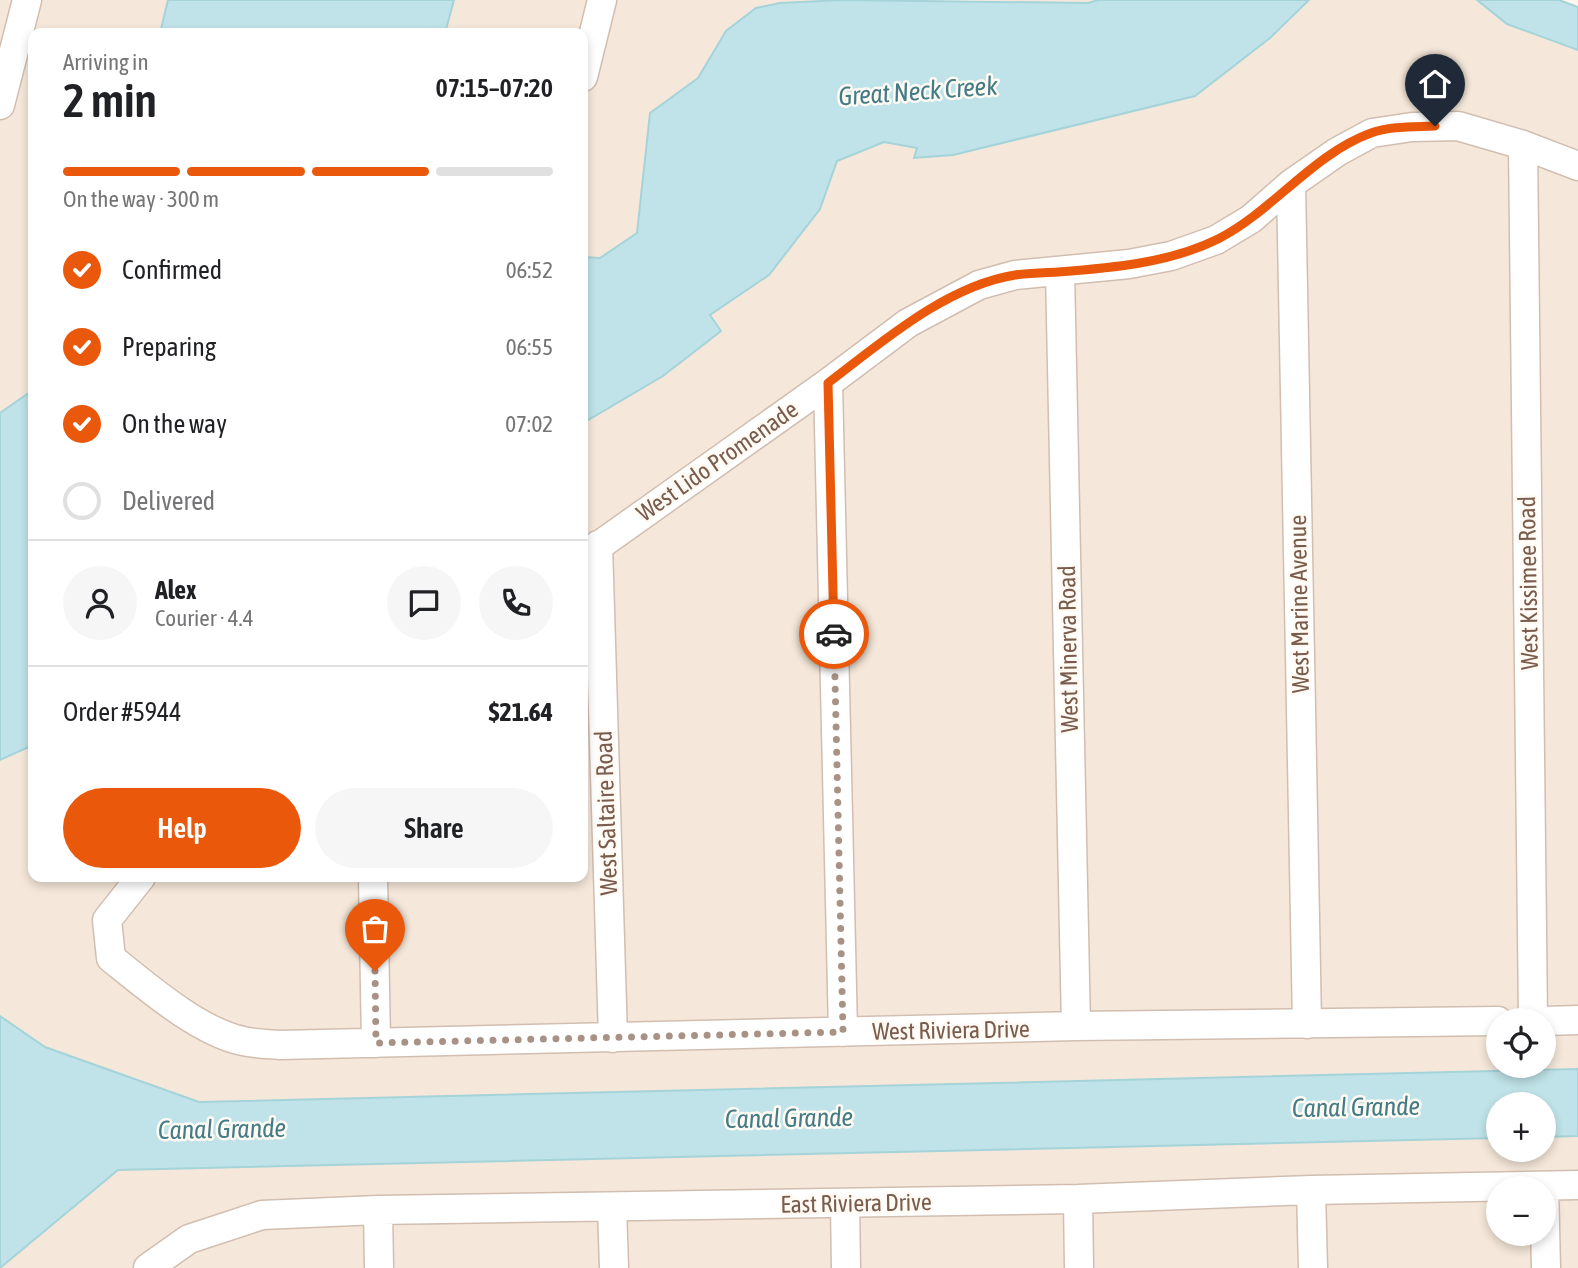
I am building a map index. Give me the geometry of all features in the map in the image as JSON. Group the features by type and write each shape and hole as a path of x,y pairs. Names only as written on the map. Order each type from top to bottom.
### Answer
{"street":[{"path":"0,105 27,0"},
{"path":"588,57 602,0"},
{"name":"West Lido Promenade","path":"591,551 908,323 979,285 1015,275 1150,260 1171,256 1216,240 1251,219 1291,184 1337,152 1372,133 1412,127 1458,126 1523,145 1578,166"},
{"name":"West Kissimee Road","path":"1523,145 1533,1008"},
{"name":"West Marine Avenue","path":"1291,184 1307,1024"},
{"name":"West Minerva Road","path":"1060,272 1076,1026"},
{"path":"828,383 843,1032"},
{"name":"West Saltaire Road","path":"591,551 613,1038"},
{"name":"West Riviera Drive","path":"137,882 107,920 111,958 163,1000 202,1024 241,1041 280,1045 1076,1026 1486,1021"},
{"path":"373,882 376,1043"},
{"path":"1556,1021 1578,1020"},
{"name":"East Riviera Drive","path":"1556,1186 1578,1185"},
{"name":"East Riviera Drive","path":"148,1268 189,1239 262,1215 378,1210 1078,1199 1311,1190 1486,1187"},
{"path":"1311,1190 1313,1268"},
{"path":"1078,1199 1079,1268"},
{"path":"845,1203 846,1268"},
{"path":"612,1207 614,1268"},
{"path":"378,1210 379,1268"},
{"path":"1545,1246 1546,1268"}],"shaded area":[{"path":"0,0 168,0 161,28 28,28 28,393 0,413"},
{"path":"454,0 842,0 780,3 726,31 698,78 650,113 637,233 599,258 588,257 588,28 446,28"},
{"path":"965,0 1098,0 1088,3"},
{"path":"1309,0 1477,0 1507,24 1578,50 1578,1069 1556,1070 1556,1008 1486,1008 1486,1071 199,1102 45,1047 0,1016 0,760 28,747 28,882 588,882 588,420 663,376 721,331 709,315 769,275 820,209 837,161 884,142 917,148 914,158 1195,96 1270,38"},
{"path":"1578,1136 1578,1268 0,1268 118,1170 1486,1138 1486,1162 1556,1162 1556,1137"}],"water":[{"path":"168,0 454,0 446,28 161,28"},
{"name":"Great Neck Creek","path":"842,0 1088,3 1098,0 1309,0 1270,38 1195,96 953,155 914,158 917,148 884,142 837,161 820,209 769,275 710,315 721,331 663,376 588,420 588,257 600,258 637,233 650,113 698,78 726,31 756,8 780,3"},
{"path":"1477,0 1559,0 1578,7 1578,50 1507,24"},
{"path":"28,393 28,747 0,760 0,413"},
{"name":"Canal Grande","path":"0,1016 45,1047 199,1102 1486,1071 1486,1078 1556,1078 1556,1070 1578,1069 1578,1136 1556,1137 1556,1092 1486,1092 1486,1138 118,1170 0,1268"}],"way so far":[{"path":"375,971 376,1043 843,1032 834,634"}],"route":[{"path":"834,634 828,383 908,323 979,285 1015,275 1129,264 1171,256 1216,240 1251,219 1291,184 1337,152 1372,133 1435,126"}]}
